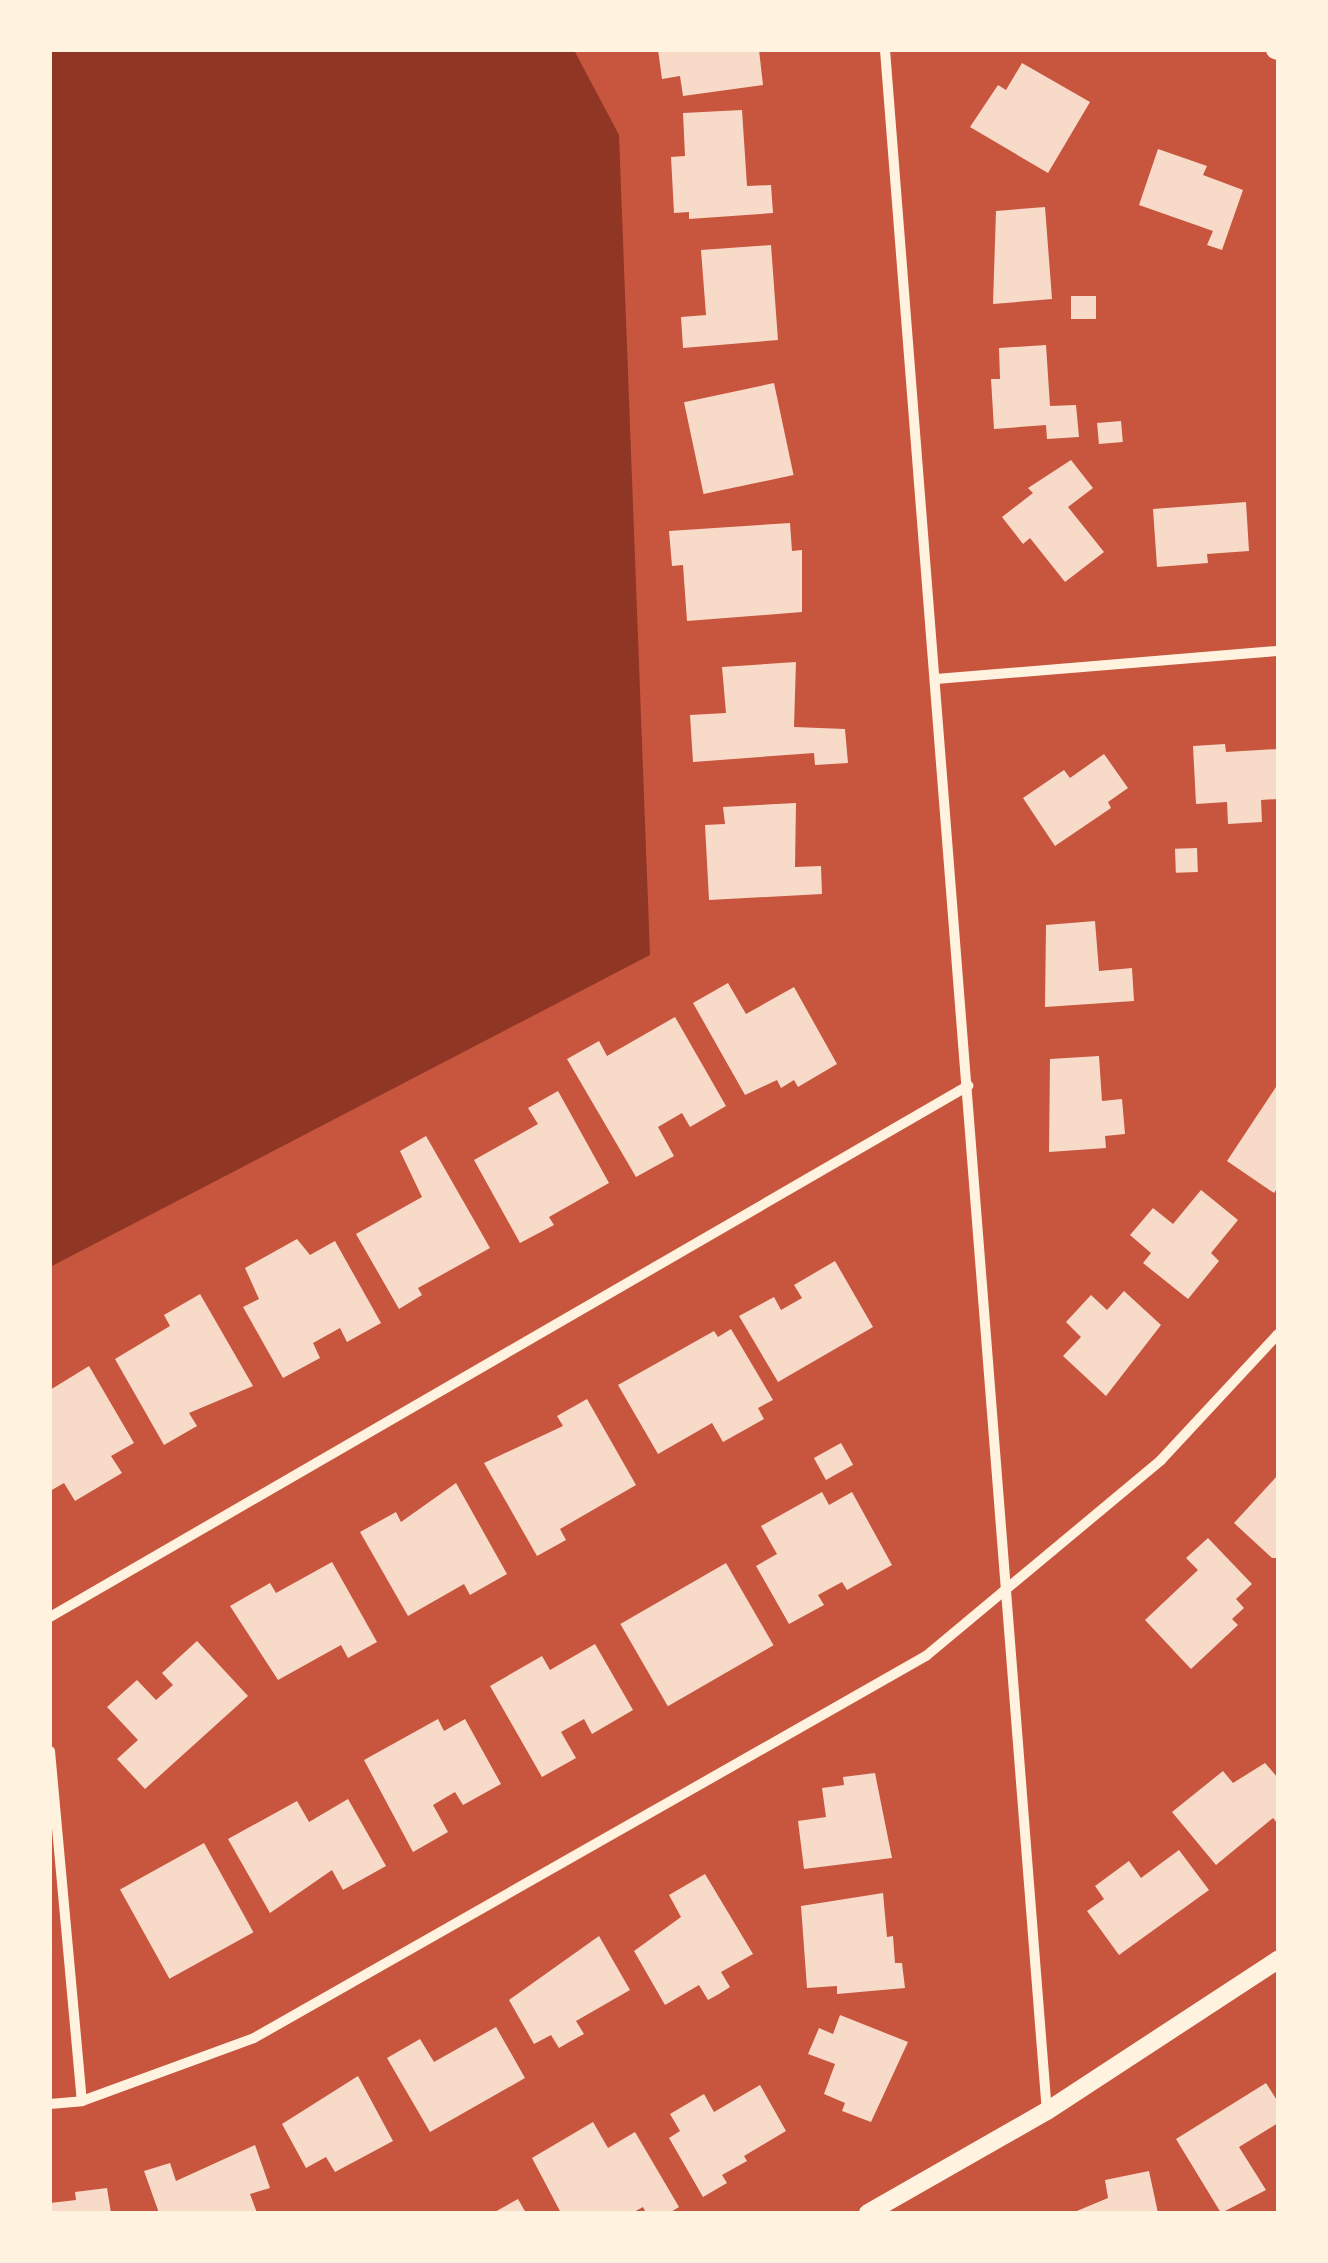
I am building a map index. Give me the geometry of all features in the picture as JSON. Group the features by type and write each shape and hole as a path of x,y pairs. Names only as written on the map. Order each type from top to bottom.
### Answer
{"street":[{"path":"885,50 1048,2110"},
{"path":"936,679 1278,651"},
{"path":"50,1617 968,1086"},
{"path":"50,2104 82,2101 254,2038 926,1656 1162,1460 1278,1334"},
{"path":"50,1751 82,2101"},
{"path":"868,2213 1048,2110 1278,1960"}],"shaded area":[{"path":"50,50 574,50 619,135 650,955 50,1267"}],"building":[{"path":"658,50 759,50 763,85 683,96 680,76 662,79"},
{"path":"1022,63 1090,102 1048,173 970,127 998,85 1006,90"},
{"path":"742,110 747,186 771,185 773,213 689,219 689,212 674,213 671,157 685,156 683,113"},
{"path":"1158,149 1207,166 1203,175 1243,190 1222,250 1207,245 1213,231 1139,205"},
{"path":"1045,207 1052,299 993,304 996,211"},
{"path":"771,245 778,340 683,348 681,317 706,315 701,250"},
{"path":"1071,296 1096,296 1096,319 1071,319"},
{"path":"1046,345 1050,406 1076,405 1079,437 1047,439 1046,425 994,429 991,379 1000,379 999,348"},
{"path":"774,383 794,475 704,494 684,402"},
{"path":"1121,421 1123,442 1099,444 1097,423"},
{"path":"1071,460 1093,488 1068,507 1104,552 1065,582 1030,538 1023,544 1002,517 1033,493 1028,488"},
{"path":"1246,502 1249,551 1207,554 1208,563 1157,567 1153,509"},
{"path":"790,523 792,551 802,550 802,612 687,621 683,565 672,566 669,531"},
{"path":"796,662 794,727 845,729 848,763 815,765 814,753 693,762 690,715 726,713 722,667"},
{"path":"1225,744 1226,752 1278,749 1278,799 1261,800 1262,822 1228,824 1227,802 1196,804 1193,746"},
{"path":"1104,754 1128,788 1108,802 1111,808 1055,846 1023,798 1064,770 1070,778"},
{"path":"796,803 795,867 821,866 822,894 709,900 705,825 725,824 723,807"},
{"path":"1197,848 1198,872 1176,873 1175,849"},
{"path":"1095,921 1099,971 1132,968 1134,1001 1045,1007 1046,925"},
{"path":"728,983 746,1014 794,987 837,1064 798,1087 794,1080 781,1088 777,1080 745,1095 693,1003"},
{"path":"675,1017 726,1106 690,1127 682,1113 658,1127 674,1156 636,1177 567,1059 599,1041 607,1056"},
{"path":"1099,1056 1102,1101 1122,1099 1125,1134 1105,1136 1106,1148 1049,1152 1050,1059"},
{"path":"1278,1084 1278,1187 1274,1193 1227,1161"},
{"path":"558,1091 609,1183 549,1217 554,1225 520,1243 474,1160 538,1124 528,1108"},
{"path":"426,1136 490,1248 418,1288 422,1295 399,1309 356,1234 422,1197 400,1151"},
{"path":"1201,1190 1238,1220 1211,1253 1219,1261 1188,1299 1143,1263 1151,1253 1130,1235 1153,1208 1173,1224"},
{"path":"297,1239 310,1255 335,1241 381,1323 347,1342 340,1328 313,1343 320,1358 283,1378 243,1307 259,1299 245,1268"},
{"path":"835,1261 873,1327 778,1382 739,1316 774,1297 781,1310 802,1298 794,1285"},
{"path":"1124,1291 1161,1325 1106,1396 1063,1356 1081,1337 1066,1322 1091,1295 1107,1310"},
{"path":"200,1294 253,1386 189,1413 197,1426 164,1445 115,1359 170,1326 164,1315"},
{"path":"731,1329 773,1400 758,1408 764,1419 723,1442 712,1423 658,1454 618,1385 714,1331 718,1337"},
{"path":"89,1366 134,1443 111,1456 122,1473 75,1501 64,1483 50,1491 50,1390"},
{"path":"587,1399 636,1485 560,1529 566,1540 537,1556 484,1463 563,1426 557,1416"},
{"path":"841,1443 853,1465 826,1480 814,1458"},
{"path":"1278,1475 1278,1558 1272,1558 1234,1523"},
{"path":"456,1483 507,1574 470,1595 464,1584 408,1616 360,1532 396,1512 401,1522"},
{"path":"822,1492 829,1505 852,1492 892,1565 847,1590 842,1582 818,1595 824,1605 789,1624 756,1566 777,1554 761,1526"},
{"path":"1208,1538 1252,1584 1236,1599 1244,1608 1232,1619 1238,1625 1191,1669 1145,1620 1198,1570 1186,1558"},
{"path":"332,1562 377,1642 348,1658 341,1645 278,1680 230,1606 270,1583 276,1593"},
{"path":"726,1563 774,1645 668,1706 620,1624"},
{"path":"197,1641 248,1696 145,1789 117,1759 138,1740 107,1707 137,1680 156,1700 173,1685 162,1673"},
{"path":"595,1644 633,1710 592,1734 584,1719 561,1732 576,1758 542,1777 490,1686 542,1656 550,1670"},
{"path":"438,1719 444,1731 465,1719 501,1784 463,1805 455,1792 433,1805 448,1832 413,1852 364,1760"},
{"path":"1265,1763 1278,1778 1278,1824 1273,1818 1216,1865 1172,1812 1223,1771 1233,1783"},
{"path":"875,1773 892,1858 804,1869 798,1821 826,1817 822,1788 844,1785 843,1777"},
{"path":"348,1799 386,1866 343,1890 332,1870 270,1913 228,1839 297,1801 309,1822"},
{"path":"204,1843 253,1932 169,1979 120,1890"},
{"path":"1179,1850 1209,1890 1119,1955 1087,1911 1104,1899 1095,1886 1129,1861 1141,1878"},
{"path":"705,1874 753,1954 721,1972 730,1987 719,1994 708,2000 699,1985 665,2005 634,1951 681,1917 669,1895"},
{"path":"883,1893 887,1937 893,1936 895,1963 902,1963 905,1988 837,1994 837,1986 807,1988 801,1906"},
{"path":"599,1936 630,1990 576,2021 584,2034 559,2048 551,2035 534,2044 509,2000"},
{"path":"840,2015 908,2042 871,2122 842,2111 845,2103 824,2094 835,2064 808,2054 819,2028 833,2034"},
{"path":"496,2027 525,2078 430,2132 387,2058 420,2039 434,2062"},
{"path":"358,2076 393,2141 335,2172 326,2157 306,2168 282,2124"},
{"path":"1266,2083 1278,2102 1278,2123 1239,2147 1266,2190 1221,2213 1176,2139"},
{"path":"760,2085 786,2131 744,2156 747,2161 722,2175 727,2183 703,2197 669,2138 680,2131 670,2114 704,2094 714,2112"},
{"path":"593,2122 608,2148 635,2132 679,2207 669,2213 646,2213 643,2207 632,2213 561,2213 532,2158"},
{"path":"255,2145 270,2188 250,2194 257,2213 159,2213 144,2171 170,2163 176,2181"},
{"path":"1149,2171 1158,2213 1072,2213 1108,2198 1105,2180"},
{"path":"107,2188 111,2213 50,2213 50,2203 76,2200 75,2192"},
{"path":"518,2199 526,2213 493,2213"}]}
